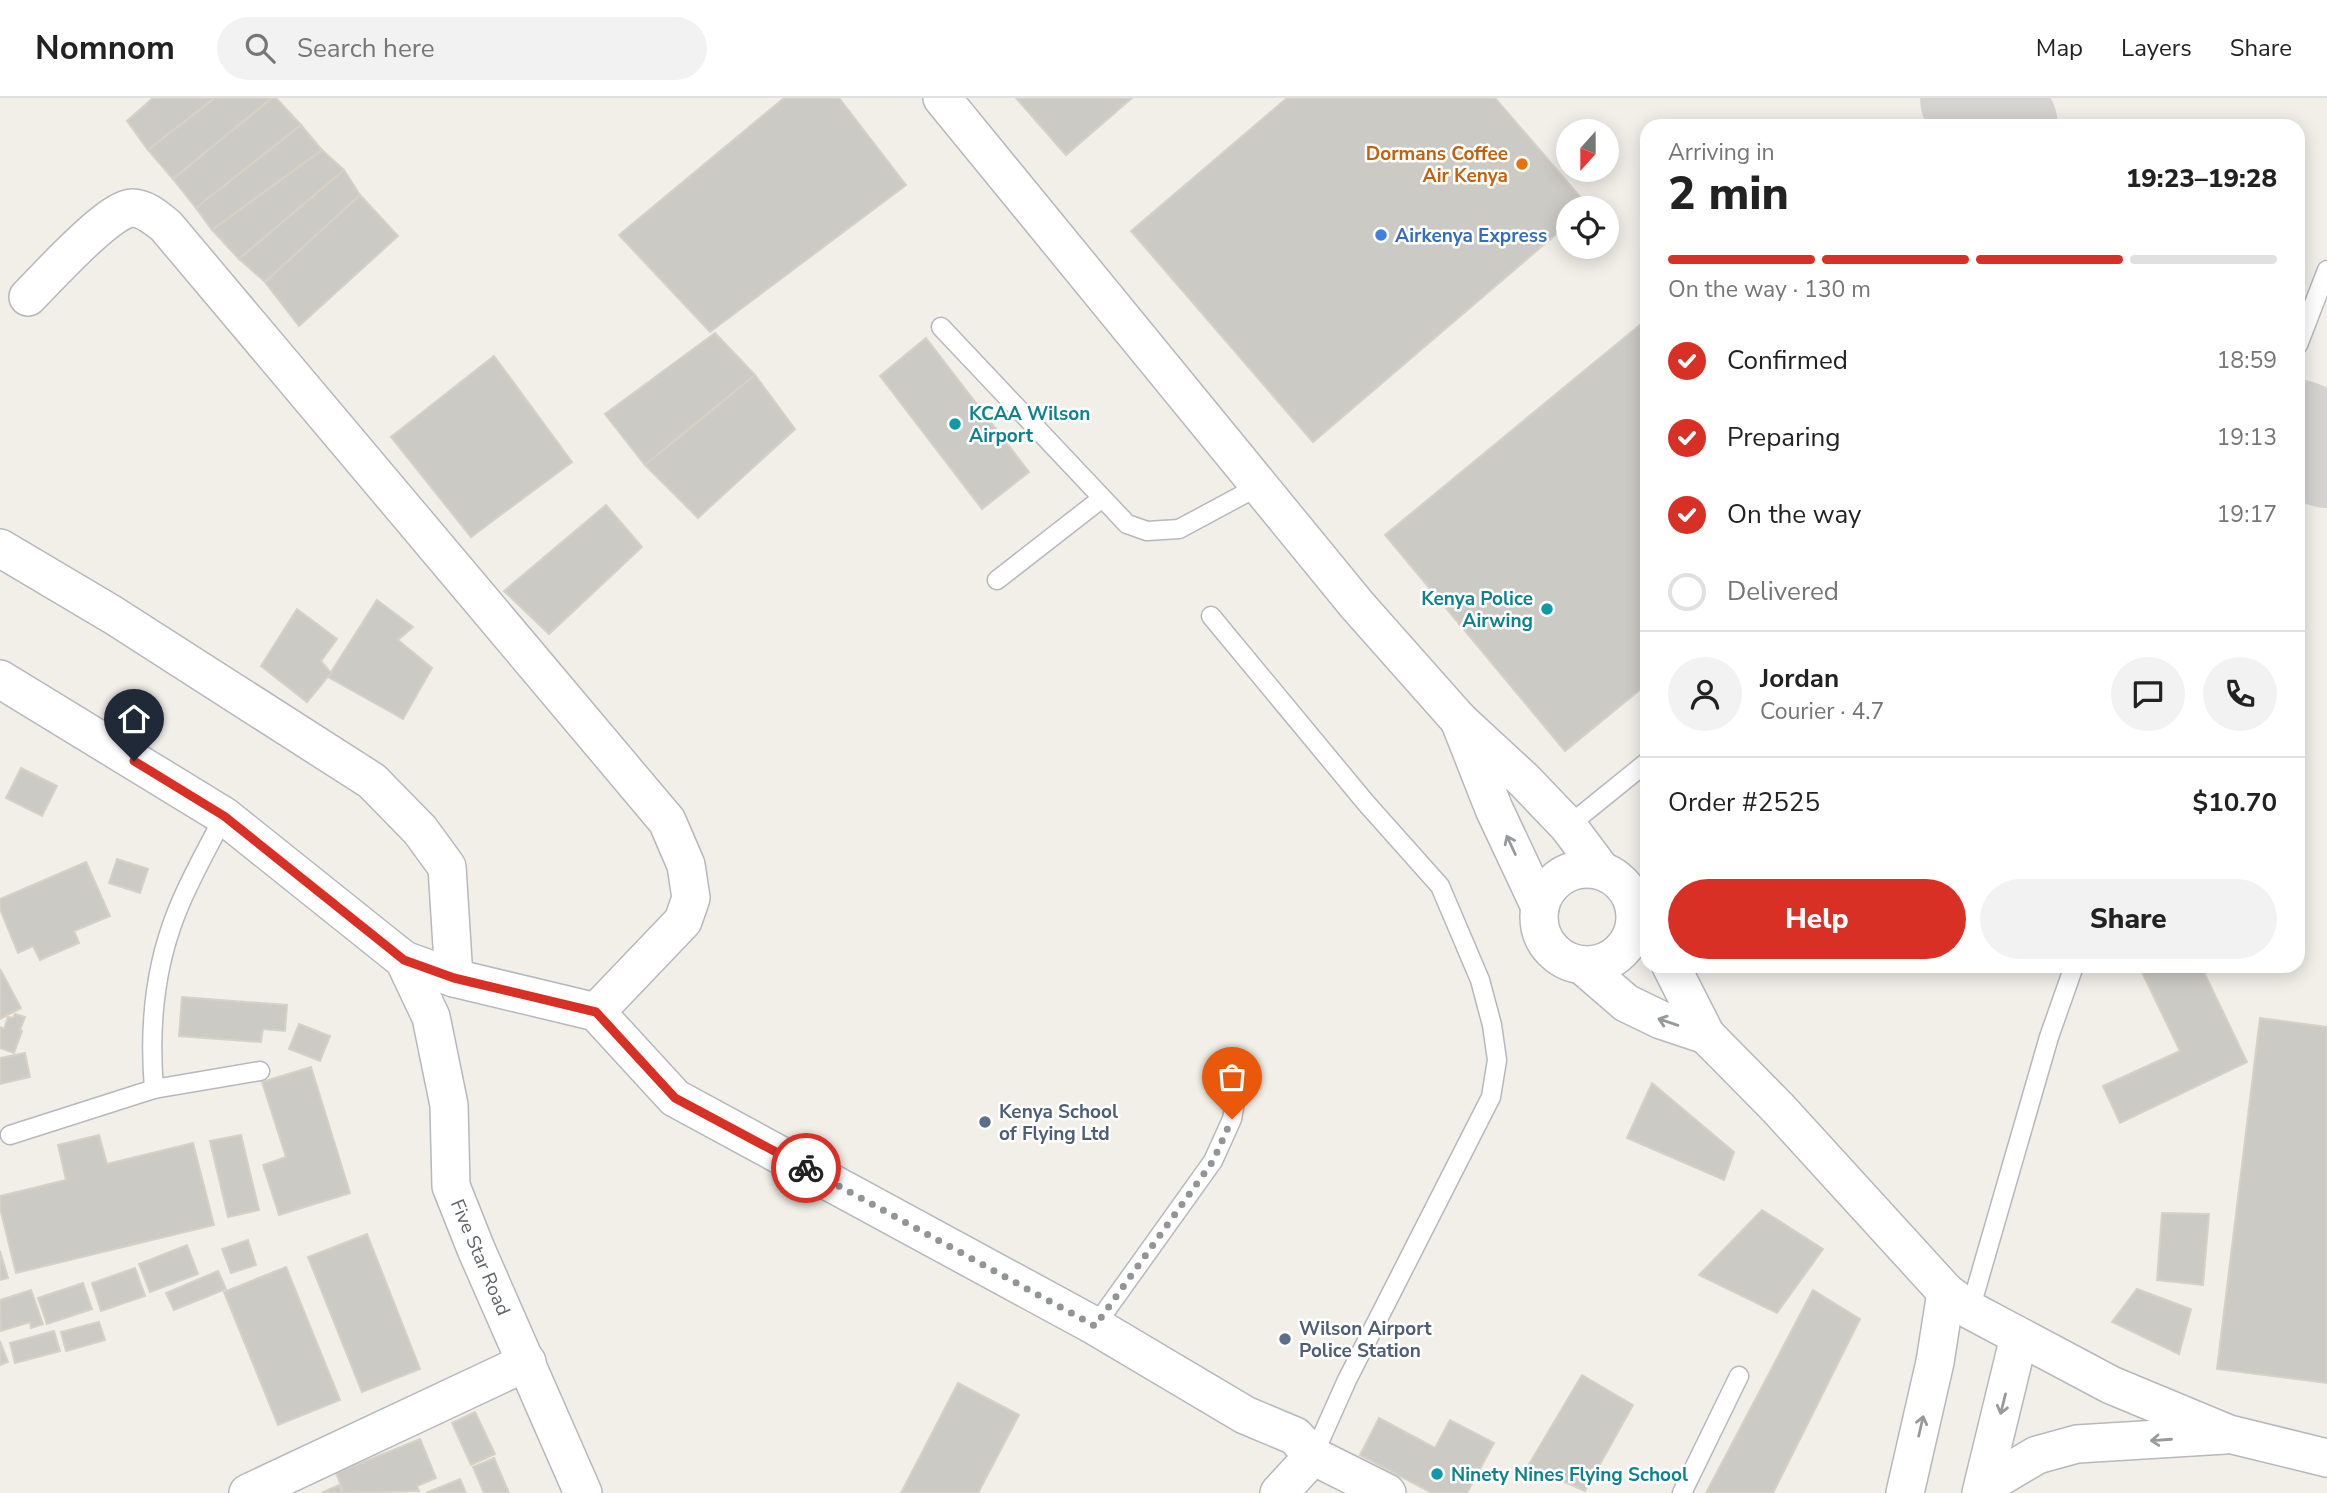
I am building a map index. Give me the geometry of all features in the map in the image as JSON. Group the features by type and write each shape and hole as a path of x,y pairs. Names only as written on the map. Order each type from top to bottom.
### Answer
{"street":[{"path":"942,98 1357,605 1459,720 1525,781 1568,826 1601,870"},
{"path":"28,297 103,224 124,210 134,208 145,211 166,226 667,821 686,865 691,898 683,921 596,1012"},
{"path":"0,548 113,615 372,781 420,830 447,867 454,978"},
{"name":"Five Star Road","path":"0,679 224,816 404,960 430,1017 449,1105 451,1186 583,1493"},
{"path":"1459,720 1494,809 1540,907"},
{"path":"1640,920 1627,888 1615,877 1601,870 1584,868 1569,871 1555,880 1540,907 1539,923 1548,945 1566,961 1582,965 1613,959 1640,928"},
{"path":"404,960 454,978 596,1012 675,1098 1095,1326 1245,1415 1295,1436 1313,1456 1387,1493"},
{"path":"1582,965 1626,1003 1661,1020 1706,1035"},
{"path":"1675,973 1706,1035 1958,1301 2110,1385 2229,1434 2327,1458"},
{"path":"1905,1493 1935,1362 1958,1301"},
{"path":"1982,1490 2019,1337"},
{"path":"248,1493 527,1362"},
{"path":"1982,1490 2037,1455 2077,1444 2229,1434"},
{"path":"1279,1493 1313,1456"}],"lane":[{"path":"2305,327 2327,270"},
{"path":"941,327 1127,524 1147,531 1179,529 1259,486"},
{"path":"997,580 1101,499"},
{"path":"1211,617 1366,803 1440,886 1480,980 1492,1025 1497,1060 1491,1097 1347,1380 1313,1456"},
{"path":"1568,826 1640,768"},
{"path":"154,1089 150,1048 161,966 176,914 224,816"},
{"path":"1958,1301 2072,973"},
{"path":"10,1135 154,1089 260,1071"},
{"path":"1095,1326 1213,1161 1232,1119 1237,1097 1235,1079"},
{"path":"1682,1493 1739,1376"}],"building":[{"path":"153,98 215,98 148,150 127,121"},
{"path":"215,98 272,98 173,179 148,150"},
{"path":"272,98 276,98 301,125 196,208 173,179"},
{"path":"784,98 839,98 906,185 710,332 619,235"},
{"path":"1016,98 1132,98 1066,155"},
{"path":"1287,98 1495,98 1556,169 1556,182 1567,182 1580,196 1556,196 1556,234 1313,442 1131,231"},
{"path":"301,125 322,150 212,230 196,208"},
{"path":"322,150 344,170 239,259 212,230"},
{"path":"344,170 360,195 265,282 239,259"},
{"path":"360,195 398,236 299,326 265,282"},
{"name":"Kenya Police Airwing","path":"1640,325 1640,690 1565,751 1385,535"},
{"path":"715,333 755,375 645,465 605,414"},
{"name":"KCAA Wilson Airport","path":"926,338 1029,472 982,509 880,376"},
{"path":"494,356 572,462 471,537 391,437"},
{"path":"755,375 795,429 698,518 645,465"},
{"path":"606,505 642,547 549,634 504,591"},
{"path":"377,600 413,627 398,640 432,668 403,719 328,677"},
{"path":"297,609 337,639 321,661 331,673 307,702 261,666"},
{"path":"21,768 57,786 42,816 6,798"},
{"path":"117,859 148,869 140,893 109,883"},
{"path":"86,862 110,916 74,931 79,943 40,960 33,946 18,953 0,909 0,899"},
{"path":"0,969 21,1008 0,1019"},
{"path":"2142,973 2204,973 2247,1062 2120,1123 2103,1086 2180,1051"},
{"path":"182,997 287,1005 285,1031 263,1029 261,1042 179,1036"},
{"path":"15,1014 25,1017 14,1053 0,1048 0,1027 4,1029 8,1017 13,1018"},
{"path":"2260,1018 2327,1027 2327,1383 2217,1369"},
{"path":"299,1024 330,1036 320,1061 289,1049"},
{"path":"25,1053 30,1077 0,1084 0,1058"},
{"path":"311,1067 350,1193 279,1215 263,1165 286,1157 262,1082"},
{"path":"1652,1083 1734,1152 1724,1180 1627,1138"},
{"path":"99,1135 107,1164 193,1143 214,1225 16,1273 0,1208 0,1196 66,1180 58,1145"},
{"path":"241,1135 259,1210 228,1217 210,1141"},
{"path":"1762,1210 1823,1249 1777,1313 1699,1275"},
{"path":"2162,1213 2209,1214 2203,1285 2157,1280"},
{"path":"367,1234 420,1369 362,1392 308,1257"},
{"path":"248,1240 256,1265 231,1273 222,1249"},
{"path":"187,1245 198,1274 150,1292 139,1264"},
{"path":"0,1251 8,1278 0,1280"},
{"path":"286,1267 340,1400 278,1425 224,1292"},
{"path":"135,1268 145,1296 101,1311 92,1283"},
{"path":"218,1271 226,1289 174,1310 166,1293"},
{"path":"83,1283 92,1309 47,1324 38,1298"},
{"path":"2137,1289 2191,1309 2179,1354 2112,1322"},
{"path":"31,1290 43,1324 31,1328 30,1322 1,1331 0,1300"},
{"path":"1813,1290 1860,1319 1773,1493 1706,1493"},
{"path":"99,1322 105,1340 66,1351 61,1332"},
{"path":"54,1331 60,1351 15,1363 10,1343"},
{"path":"0,1341 8,1362 0,1365"},
{"path":"1582,1375 1633,1405 1585,1491 1528,1466"},
{"path":"958,1383 1019,1415 978,1493 901,1493"},
{"path":"475,1412 495,1454 471,1465 452,1423"},
{"name":"Ninety Nines Flying School","path":"1379,1418 1435,1448 1450,1420 1494,1443 1467,1493 1432,1493 1360,1455"},
{"path":"420,1439 436,1478 417,1486 419,1491 344,1493 336,1473"},
{"path":"494,1458 509,1493 484,1493 473,1467"},
{"path":"460,1479 466,1493 426,1493"},
{"path":"339,1485 343,1493 323,1492"}],"taxiway":[{"path":"1977,98 1995,119"},
{"path":"2305,440 2327,451"}],"way so far":[{"path":"806,1168 1095,1326 1213,1161 1232,1119"}],"place":[{"name":"Dormans Coffee Air Kenya","path":"1522,164"},
{"name":"Airkenya Express","path":"1381,235"},
{"name":"KCAA Wilson Airport","path":"955,424"},
{"name":"Kenya Police Airwing","path":"1547,609"},
{"name":"Kenya School of Flying Ltd","path":"985,1122"},
{"name":"Wilson Airport Police Station","path":"1285,1339"},
{"name":"Ninety Nines Flying School","path":"1437,1474"}],"route":[{"path":"134,761 224,816 404,960 454,978 596,1012 675,1098 806,1168"}]}
